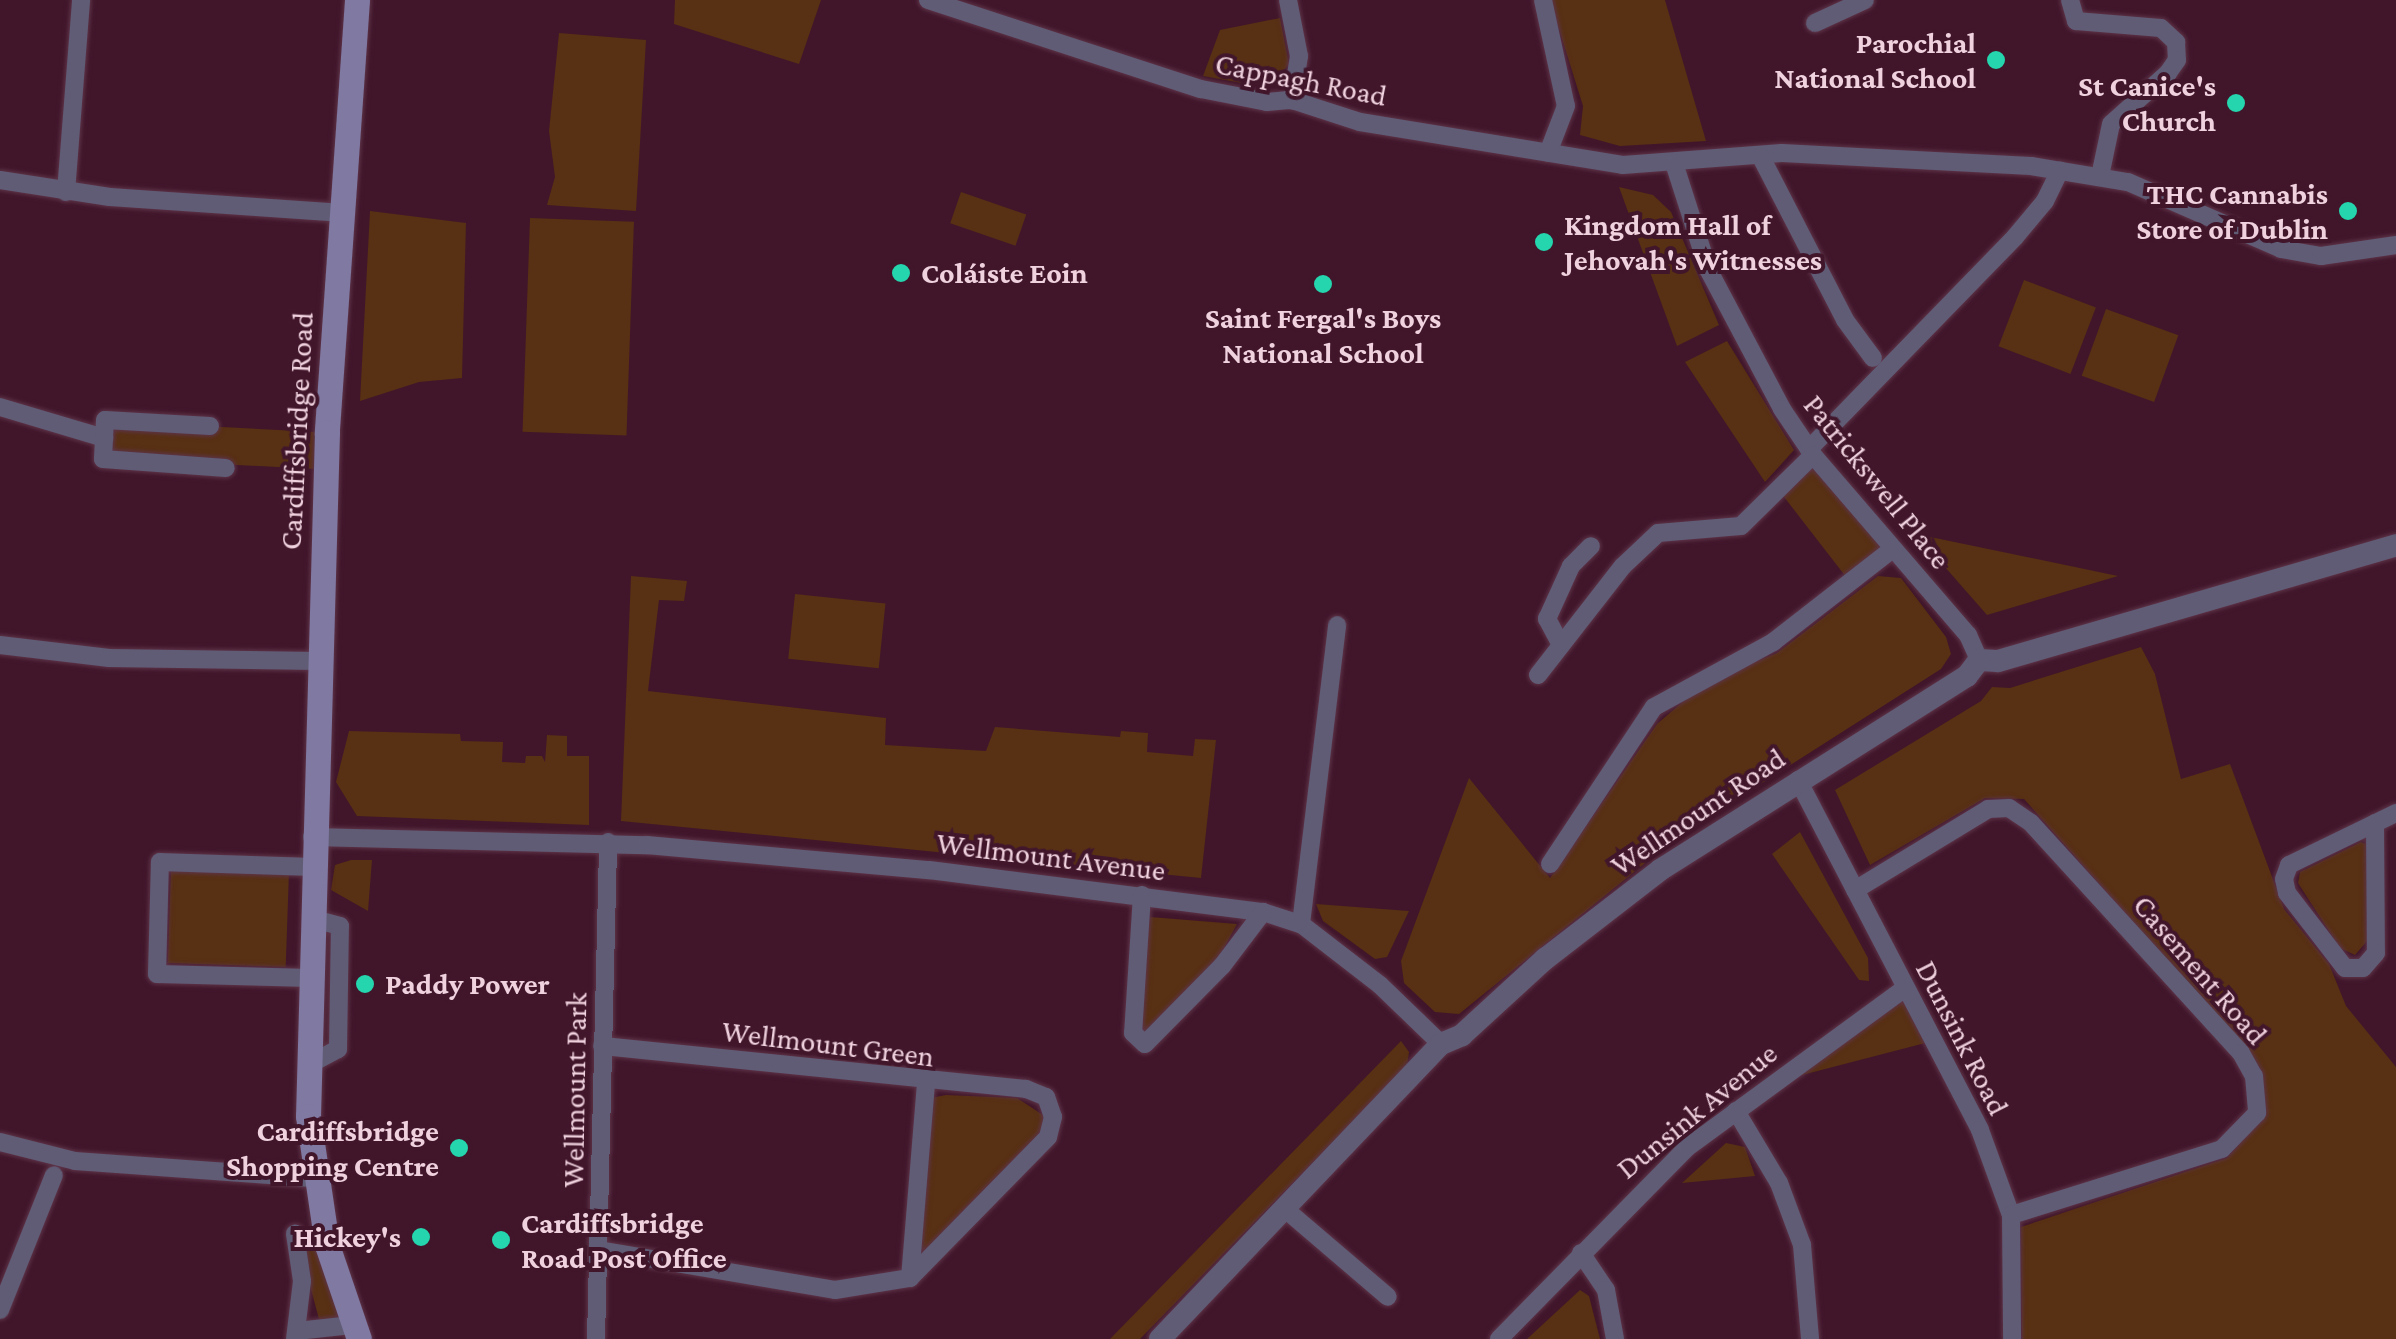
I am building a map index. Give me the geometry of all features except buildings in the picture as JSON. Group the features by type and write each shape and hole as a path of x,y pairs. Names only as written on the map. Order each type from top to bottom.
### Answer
{"main road":[{"name":"Cardiffsbridge Road","path":"356,1332 314,1178 308,1065 318,661 357,0"}],"street":[{"path":"66,192 81,0"},
{"name":"Cappagh Road","path":"928,0 1201,88 1267,102 1292,100 1360,122 1548,152 1675,166 1761,156 1838,154 2060,170 2100,176 2185,205 2235,232 2320,256 2396,245"},
{"path":"1288,0 1299,56 1292,100"},
{"path":"1544,0 1566,106 1548,152"},
{"path":"1815,23 1865,0"},
{"path":"2070,0 2076,22 2161,28 2176,42 2177,60 2168,73 2112,124 2100,176"},
{"path":"1761,156 1845,320 1873,358"},
{"name":"Patrickswell Place","path":"1675,166 1708,269 1811,452 1891,550 1968,635 1979,660"},
{"path":"1538,675 1658,533 1741,526 2014,237 2046,201 2060,170"},
{"path":"0,180 66,192 342,213"},
{"path":"0,407 104,438"},
{"path":"210,426 105,420 102,459 226,468"},
{"path":"1979,660 1998,661 2396,544"},
{"path":"1561,645 1547,619 1571,566 1591,546"},
{"path":"1550,864 1654,708 1773,642 1891,550"},
{"path":"1302,924 1337,625"},
{"path":"0,645 109,658 318,661"},
{"name":"Wellmount Road","path":"1160,1339 1441,1044 1462,1035 1545,959 1660,870 1967,676 1979,660"},
{"name":"Dunsink Road","path":"1798,780 1980,1130 2011,1215 2012,1339"},
{"name":"Casement Road","path":"1855,890 1988,809 2009,808 2044,837 2241,1053 2254,1076 2257,1113 2222,1149 2011,1215"},
{"path":"2375,823 2376,952 2363,968 2345,968 2288,894 2284,879 2289,865 2375,823 2396,813"},
{"name":"Wellmount Avenue","path":"312,837 608,842 1142,895 1263,912 1302,924 1380,985 1441,1044"},
{"name":"Wellmount Park","path":"596,1339 608,842"},
{"path":"311,978 157,974 160,862 312,867"},
{"path":"1142,895 1132,1034 1145,1044 1222,966 1263,912"},
{"path":"308,1065 338,1049 340,926 311,918"},
{"name":"Dunsink Avenue","path":"1499,1339 1688,1147 1905,988"},
{"name":"Wellmount Green","path":"602,1046 926,1084 1026,1090 1046,1098 1053,1117 1048,1137 910,1278"},
{"path":"599,1250 835,1290 910,1278 926,1084"},
{"path":"1736,1111 1761,1146 1798,1232 1810,1339"},
{"path":"0,1142 75,1162 314,1178"},
{"path":"0,1310 54,1175"},
{"path":"1285,1209 1388,1297"},
{"path":"296,1234 302,1281 296,1335 356,1332"},
{"path":"1581,1253 1606,1290 1615,1339"}],"shaded area":[{"path":"675,0 821,0 799,64 674,24"},
{"path":"1550,0 1665,0 1706,141 1620,146 1580,135 1583,106"},
{"path":"1280,18 1289,64 1279,76 1253,85 1203,76 1220,30"},
{"path":"559,33 646,40 636,211 547,205 555,177 549,131"},
{"path":"1619,187 1653,195 1671,212 1719,325 1677,346"},
{"path":"961,192 1026,214 1015,246 950,223"},
{"path":"370,211 466,223 462,378 419,382 360,401"},
{"path":"530,218 634,222 626,435 523,432"},
{"path":"2024,280 2096,308 2070,374 1999,346"},
{"path":"2106,309 2178,335 2154,402 2082,376"},
{"path":"1727,341 1794,450 1765,482 1685,362"},
{"path":"106,421 327,433 325,470 104,458"},
{"path":"1813,455 1891,550 1846,577 1781,493"},
{"path":"1916,534 2118,576 1987,615"},
{"path":"631,576 687,581 684,601 659,600 648,691 886,718 885,745 986,751 995,727 1120,737 1121,731 1148,733 1147,752 1193,756 1195,739 1216,740 1201,878 621,821"},
{"path":"1878,576 1901,578 1946,637 1951,654 1941,669 1676,838 1459,1014 1435,1012 1404,983 1401,961 1469,778 1550,878 1657,724 1706,682 1777,653"},
{"path":"795,594 886,604 879,668 788,659"},
{"path":"2141,647 2155,674 2181,779 2230,764 2284,909 2329,964 2346,1006 2396,1067 2396,1339 2022,1339 2021,1227 2227,1158 2263,1117 2246,1049 2024,799 1985,798 1870,865 1835,790 1981,701 1992,687 2010,688"},
{"path":"349,731 460,734 461,741 503,742 502,762 525,763 526,756 542,756 545,762 547,735 567,736 567,756 589,756 589,825 357,816 336,782"},
{"path":"1800,832 1868,958 1869,981 1859,980 1772,854"},
{"path":"2361,842 2368,845 2368,940 2355,955 2340,948 2298,883 2300,872"},
{"path":"372,860 368,911 331,890 335,865"},
{"path":"171,870 289,874 286,967 168,963"},
{"path":"1316,904 1409,911 1387,957 1375,959 1323,921"},
{"path":"1150,917 1237,924 1219,957 1143,1033 1139,1015"},
{"path":"1905,989 1933,1041 1775,1082"},
{"path":"1401,1041 1409,1052 1407,1066 1140,1339 1110,1339"},
{"path":"931,1098 1017,1098 1046,1117 1042,1136 927,1253 918,1247"},
{"path":"1726,1143 1745,1147 1755,1176 1682,1183"},
{"path":"319,1240 341,1315 328,1322 319,1319 299,1245"},
{"path":"1580,1290 1589,1296 1600,1339 1527,1339"}],"place":[{"name":"Parochial National School","path":"1996,60"},
{"name":"St Canice's Church","path":"2236,103"},
{"name":"THC Cannabis Store of Dublin","path":"2348,211"},
{"name":"Kingdom Hall of Jehovah's Witnesses","path":"1544,242"},
{"name":"Coláiste Eoin","path":"901,273"},
{"name":"Saint Fergal's Boys National School","path":"1323,284"},
{"name":"Paddy Power","path":"365,984"},
{"name":"Cardiffsbridge Shopping Centre","path":"459,1148"},
{"name":"Hickey's","path":"421,1237"},
{"name":"Cardiffsbridge Road Post Office","path":"501,1240"}]}
